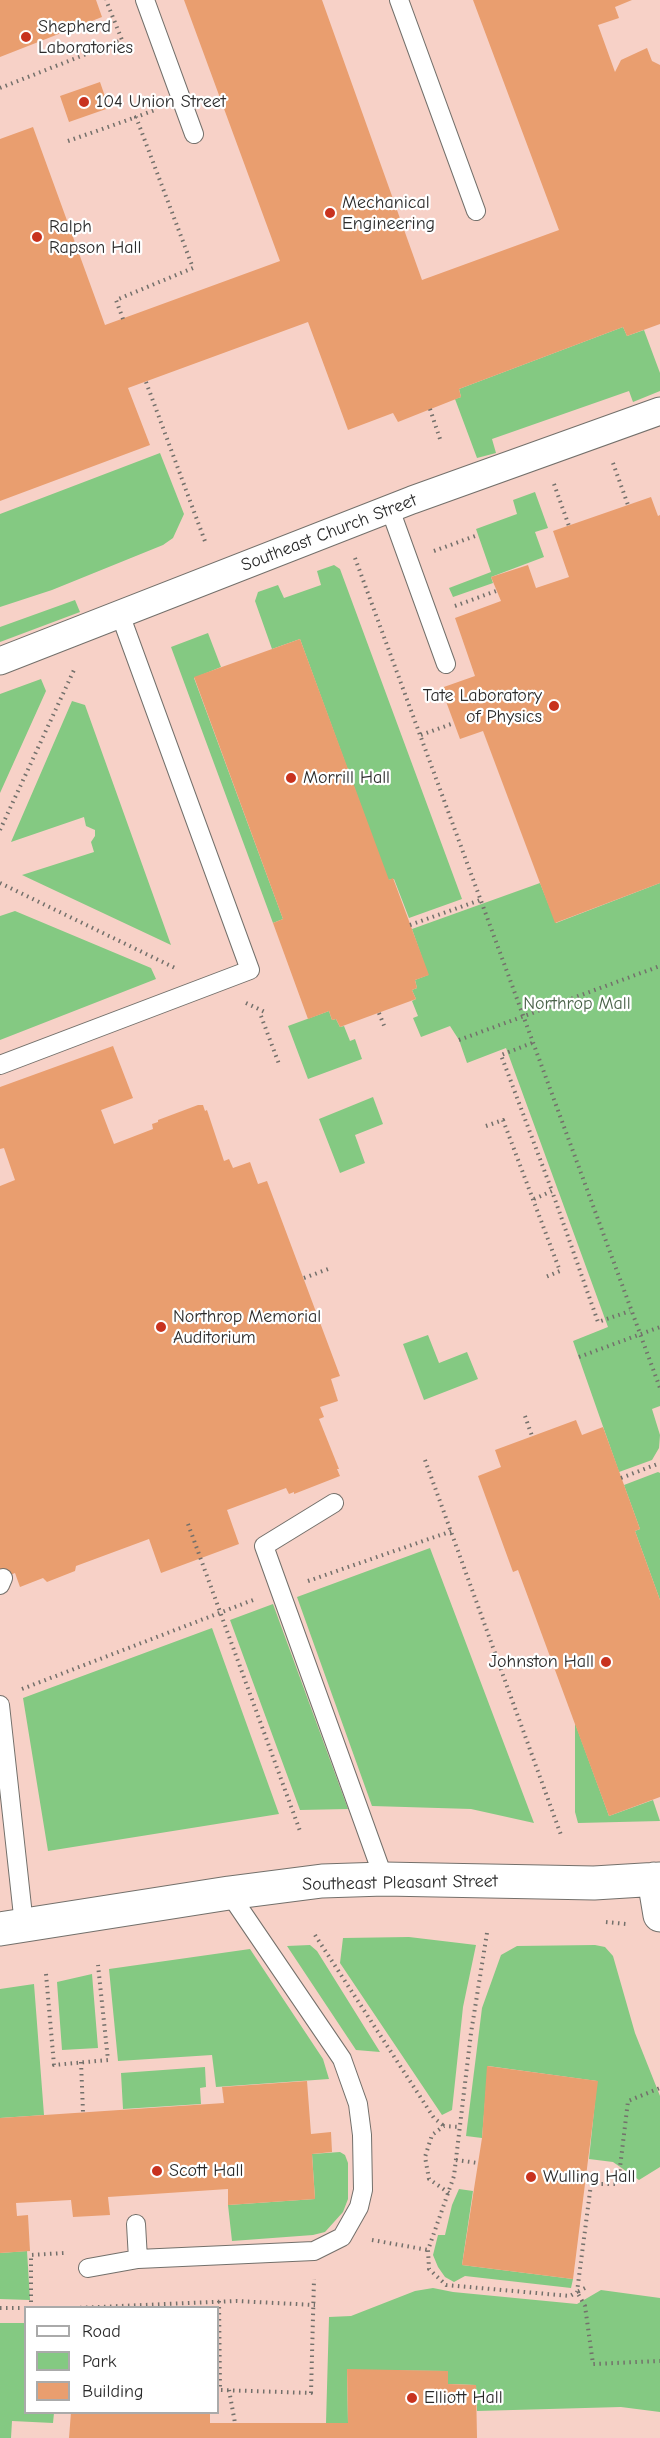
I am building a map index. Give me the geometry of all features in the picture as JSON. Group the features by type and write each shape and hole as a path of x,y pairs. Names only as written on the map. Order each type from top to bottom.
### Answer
{"street":[{"name":"Southeast Church Street","path":"0,661 390,509 660,411"},
{"name":"Southeast Pleasant Street","path":"12,1927 322,1881 384,1879 594,1882 657,1879"},
{"path":"657,1879 660,1915"}],"lane":[{"path":"145,0 194,134"},
{"path":"399,0 476,211"},
{"path":"390,509 446,664"},
{"path":"0,1065 250,970 120,614"},
{"path":"334,1503 264,1546 384,1879"},
{"path":"5,1699 12,1927"},
{"path":"88,2268 138,2259 314,2251 342,2237 359,2207 363,2190 362,2135 358,2104 352,2083 342,2059 229,1893"},
{"path":"136,2224 138,2259"}],"path":[{"path":"0,88 122,40 106,0"},
{"path":"68,141 181,100"},
{"path":"123,319 116,300 194,268 136,117"},
{"path":"146,382 206,542"},
{"path":"430,410 441,442"},
{"path":"602,432 628,505"},
{"path":"543,453 569,526"},
{"path":"343,528 660,1388"},
{"path":"431,552 475,536"},
{"path":"429,615 496,591"},
{"path":"0,830 73,672"},
{"path":"421,735 454,723"},
{"path":"0,883 267,1013"},
{"path":"410,925 480,900"},
{"path":"459,1040 660,966"},
{"path":"379,1013 385,1028"},
{"path":"261,1016 279,1064"},
{"path":"532,1043 501,1055 598,1322 630,1311"},
{"path":"486,1126 504,1120 534,1199 560,1271 543,1278"},
{"path":"534,1199 552,1191"},
{"path":"304,1278 332,1268"},
{"path":"579,1357 660,1327"},
{"path":"525,1416 532,1436"},
{"path":"425,1460 561,1835"},
{"path":"621,1478 660,1463"},
{"path":"188,1524 300,1831"},
{"path":"5,1699 220,1611 452,1531"},
{"path":"487,1933 456,2160 449,2193 428,2250 429,2269 446,2285 570,2296 585,2288"},
{"path":"315,1935 434,2118 444,2126 459,2127"},
{"path":"46,1974 54,2065 108,2060 98,1965"},
{"path":"81,2062 83,2112"},
{"path":"660,2088 628,2102 618,2184 591,2184 577,2292 585,2306 593,2364 660,2361"},
{"path":"444,2126 432,2134 425,2157 429,2179 449,2193"},
{"path":"456,2160 478,2163"},
{"path":"347,2228 363,2238 428,2250"},
{"path":"98,2306 219,2301 315,2305 311,2393 220,2390 219,2301"},
{"path":"0,2308 24,2308"},
{"path":"229,2390 235,2423"}],"shaded area":[{"path":"0,0 660,0 660,2438 0,2438"}],"green space":[{"path":"623,327 627,336 644,330 660,373 660,391 633,402 629,391 492,439 496,453 477,458 455,399 461,397 459,389"},
{"path":"160,453 184,514 173,538 163,545 52,590 0,607 0,514"},
{"path":"535,492 548,528 535,532 544,557 491,577 493,583 453,597 449,588 491,572 476,529 517,514 513,500"},
{"path":"334,565 340,569 462,899 409,918 394,879 388,880 300,639 272,649 255,601 258,592 278,585 284,598 321,585 317,571"},
{"path":"75,600 80,612 0,642 0,627"},
{"path":"208,633 221,667 194,678 283,919 273,923 171,647"},
{"path":"41,679 46,691 0,793 0,694"},
{"path":"72,701 85,705 171,945 22,875 94,852 91,842 95,836 95,830 86,826 84,817 11,842"},
{"name":"Northrop Mall","path":"540,883 556,923 660,883 660,1406 652,1409 660,1435 659,1448 652,1460 619,1472 573,1341 608,1327 506,1048 467,1063 459,1040 450,1026 421,1037 413,1018 418,1016 412,1001 416,999 412,990 417,988 415,980 428,975 412,929"},
{"path":"15,911 151,968 156,979 0,1040 0,916"},
{"path":"329,1011 332,1020 336,1019 340,1027 344,1026 350,1041 355,1039 362,1059 308,1079 288,1026"},
{"path":"373,1097 383,1124 355,1135 365,1163 340,1173 319,1119"},
{"path":"428,1335 439,1363 467,1352 478,1379 424,1400 403,1344"},
{"path":"660,1473 660,1600 635,1531 640,1529 624,1485"},
{"path":"430,1548 534,1823 471,1809 372,1806 297,1597"},
{"path":"273,1604 348,1809 300,1810 230,1620"},
{"path":"212,1628 279,1814 48,1851 23,1698"},
{"path":"575,1723 609,1816 653,1800 660,1821 578,1823 575,1812"},
{"path":"409,1937 476,1945 463,2007 452,2110 442,2115 340,1963 343,1938"},
{"path":"310,1945 317,1951 380,2052 356,2050 287,1946"},
{"path":"595,1945 605,1947 613,1956 635,2033 660,2096 660,2167 639,2180 613,2162 589,2159 597,2081 488,2066 482,2138 466,2136 482,2008 501,1955 517,1946"},
{"path":"250,1949 323,2059 329,2079 216,2087 212,2055 118,2061 109,1969"},
{"path":"92,1974 98,2048 62,2050 57,1982"},
{"path":"34,1984 44,2115 0,2118 0,1989"},
{"path":"205,2067 206,2087 200,2088 201,2104 123,2109 121,2073"},
{"path":"340,2152 345,2155 348,2163 348,2199 343,2212 325,2232 313,2235 232,2241 228,2205 315,2199 312,2154"},
{"path":"459,2189 473,2191 462,2265 573,2279 571,2288 465,2276 454,2282 445,2277 433,2255 438,2235 445,2235 452,2205"},
{"path":"27,2251 30,2300 0,2299 0,2253"},
{"path":"433,2288 577,2304 601,2290 660,2298 660,2412 621,2407 477,2411 476,2385 448,2384 448,2371 347,2370 348,2423 326,2423 329,2317 351,2316 415,2291"},
{"path":"0,2323 24,2323 24,2414 54,2414 53,2423 12,2421 11,2438 0,2438"}],"building":[{"name":"Shepherd Laboratories","path":"0,0 96,0 102,17 0,57"},
{"name":"Mechanical Engineering","path":"184,0 322,0 422,280 559,230 473,0 632,0 615,7 619,18 598,25 615,72 621,60 647,48 652,61 660,65 660,324 627,336 623,327 459,389 461,397 398,422 393,413 348,430 308,322 128,388 150,445 0,501 0,139 33,127 105,325 280,261"},
{"name":"104 Union Street","path":"100,82 109,108 69,122 60,96"},
{"name":"Tate Laboratory of Physics","path":"651,497 658,516 660,515 660,883 555,923 483,731 460,739 441,688 475,676 455,618 501,601 491,577 528,565 536,588 569,577 553,531"},
{"name":"Morrill Hall","path":"300,639 389,880 393,878 429,975 415,980 417,988 412,990 416,999 340,1027 336,1019 332,1020 329,1011 308,1019 273,923 283,919 194,677"},
{"name":"Northrop Memorial Auditorium","path":"113,1046 133,1098 101,1110 114,1144 153,1129 152,1124 158,1120 203,1105 205,1111 207,1110 224,1161 229,1159 233,1168 250,1162 258,1184 267,1181 340,1376 331,1379 338,1401 320,1407 324,1417 319,1419 340,1476 294,1494 294,1492 289,1494 286,1488 227,1510 239,1544 161,1573 149,1539 76,1566 75,1571 47,1582 43,1578 20,1587 15,1573 0,1579 0,1186 15,1180 4,1148 0,1149 0,1087"},
{"name":"Johnston Hall","path":"576,1420 582,1435 603,1427 640,1529 635,1531 660,1600 660,1797 609,1816 518,1570 513,1572 478,1476 501,1467 495,1450"},
{"name":"Wulling Hall","path":"487,2066 598,2081 573,2279 462,2265 482,2138"},
{"name":"Scott Hall","path":"307,2081 311,2134 331,2132 332,2152 312,2154 315,2199 228,2205 228,2189 108,2197 110,2215 73,2217 71,2200 16,2203 17,2216 28,2215 30,2251 0,2253 0,2118 224,2103 222,2087"},
{"name":"Elliott Hall","path":"347,2369 448,2371 448,2384 476,2385 477,2438 69,2438 71,2414 210,2414 210,2423 348,2423"}],"place":[{"name":"Shepherd Laboratories","path":"26,37"},
{"name":"104 Union Street","path":"84,102"},
{"name":"Mechanical Engineering","path":"330,213"},
{"name":"Ralph Rapson Hall","path":"37,237"},
{"name":"Tate Laboratory of Physics","path":"554,706"},
{"name":"Morrill Hall","path":"291,778"},
{"name":"Northrop Memorial Auditorium","path":"161,1327"},
{"name":"Johnston Hall","path":"606,1662"},
{"name":"Scott Hall","path":"157,2171"},
{"name":"Wulling Hall","path":"531,2177"},
{"name":"Elliott Hall","path":"412,2398"}]}
